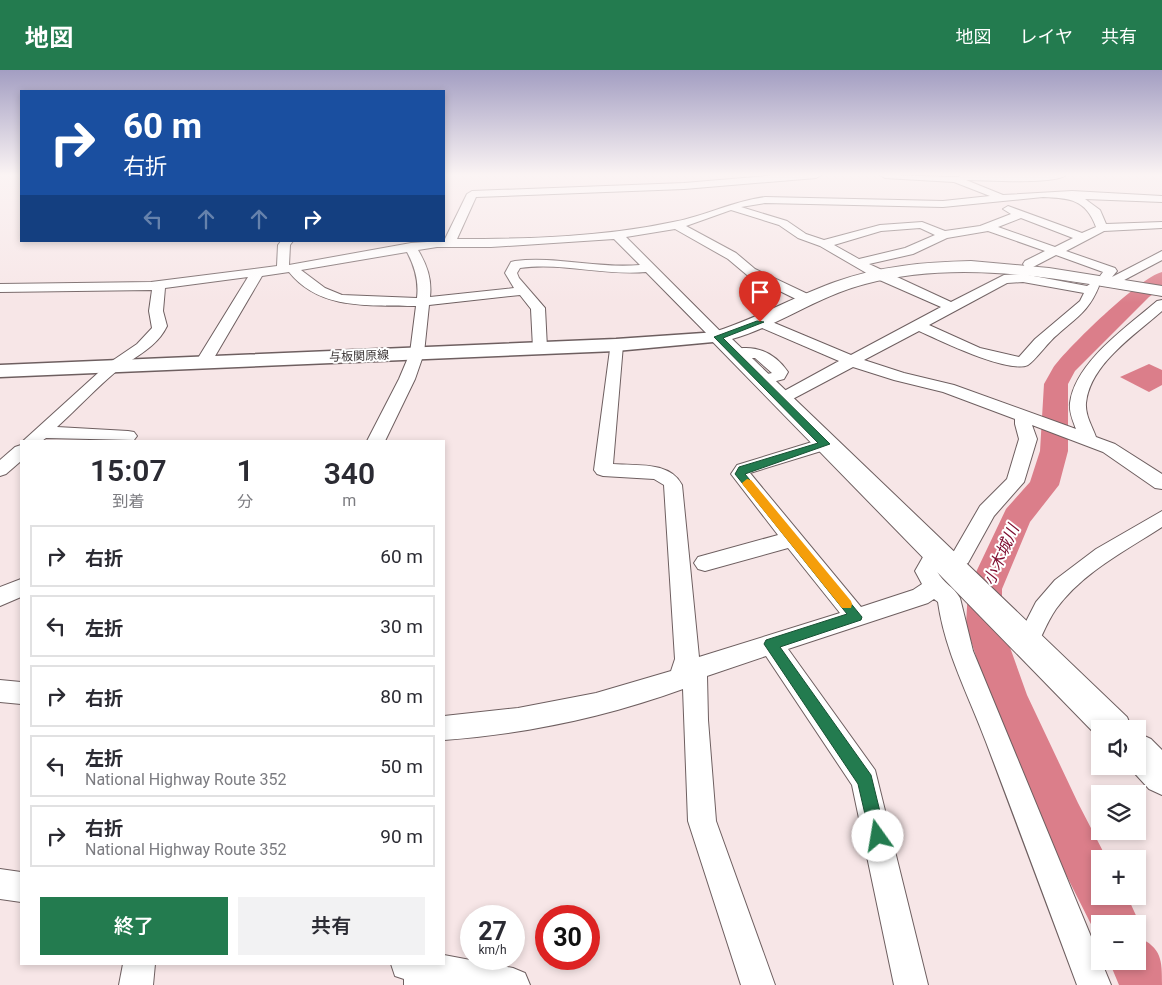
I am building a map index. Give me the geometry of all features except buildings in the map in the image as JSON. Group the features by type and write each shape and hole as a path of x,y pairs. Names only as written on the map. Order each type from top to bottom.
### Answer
{"highway":[{"path":"1105,720 1020,636 944,571 825,444 718,337 760,322 840,286 879,275 922,268 982,268 1034,272 1112,281 1162,291"},
{"path":"1146,760 1162,776"}],"main road":[{"name":"与板関原線","path":"0,371 616,345 718,337"}],"street":[{"path":"450,242 461,218"},
{"path":"0,288 159,285 288,268 450,242 490,243 617,235 677,225 699,218"},
{"path":"766,218 783,223 802,236 824,244 879,275 952,307"},
{"path":"857,263 909,251 944,235 989,228 1012,218"},
{"path":"1030,218 1082,238"},
{"path":"1098,218 1102,228"},
{"path":"824,244 880,228 915,224 944,235"},
{"path":"677,225 732,256 751,272 809,300"},
{"path":"1029,264 1102,228 1162,225"},
{"path":"989,228 1111,271 1112,281 1162,254"},
{"path":"617,235 718,337"},
{"path":"286,242 284,246 288,268 310,285 338,299 423,302 523,291"},
{"path":"376,440 407,379 417,353 425,286 423,273 415,252 411,247"},
{"path":"540,348 538,308 513,279 511,273 515,265 527,262 630,271 648,268"},
{"path":"204,363 258,272"},
{"path":"781,400 1004,277 1092,288 1086,303 1040,342 1024,361 1019,362 975,351 918,325"},
{"path":"38,437 114,366 142,347 158,330 160,326 156,311 159,285"},
{"path":"1086,439 1078,404 1086,380 1111,349 1162,304"},
{"path":"760,322 851,361 900,377 948,388 1109,448 1162,483"},
{"path":"616,345 603,470 657,473 670,479 687,659 698,667"},
{"path":"445,728 518,720 596,706 679,679 698,667 920,597 944,571 961,557 988,511 1015,482 1026,451 1028,438 1023,424 1027,417"},
{"path":"38,437 128,436"},
{"path":"825,444 743,469 740,474 856,617"},
{"path":"0,470 20,452"},
{"path":"1020,636 1049,601 1089,565 1162,518"},
{"path":"704,563 793,539"},
{"path":"944,571 951,618 961,653 995,731 1094,985"},
{"path":"0,597 20,588"},
{"path":"770,644 865,780 911,985"},
{"path":"698,667 695,720 702,821 758,985"},
{"path":"0,691 20,693"},
{"path":"0,884 20,887"},
{"path":"136,985 140,965"},
{"path":"416,972 513,985"}],"shaded area":[{"path":"1149,364 1162,370 1162,385 1149,392 1120,377"}],"waterway":[{"name":"小木城川","path":"1091,876 1062,819 1008,697 984,625 985,589 1017,517 1044,485 1054,451 1056,384 1065,368 1142,293 1162,278"},
{"name":"小木城川","path":"1106,905 1110,915"},
{"name":"小木城川","path":"1138,970 1146,985"}],"slow traffic":[{"path":"747,483 846,604"}],"route":[{"path":"760,322 736,333 718,337 825,444 743,469 740,474 856,617 770,644 865,780 878,836"}]}
